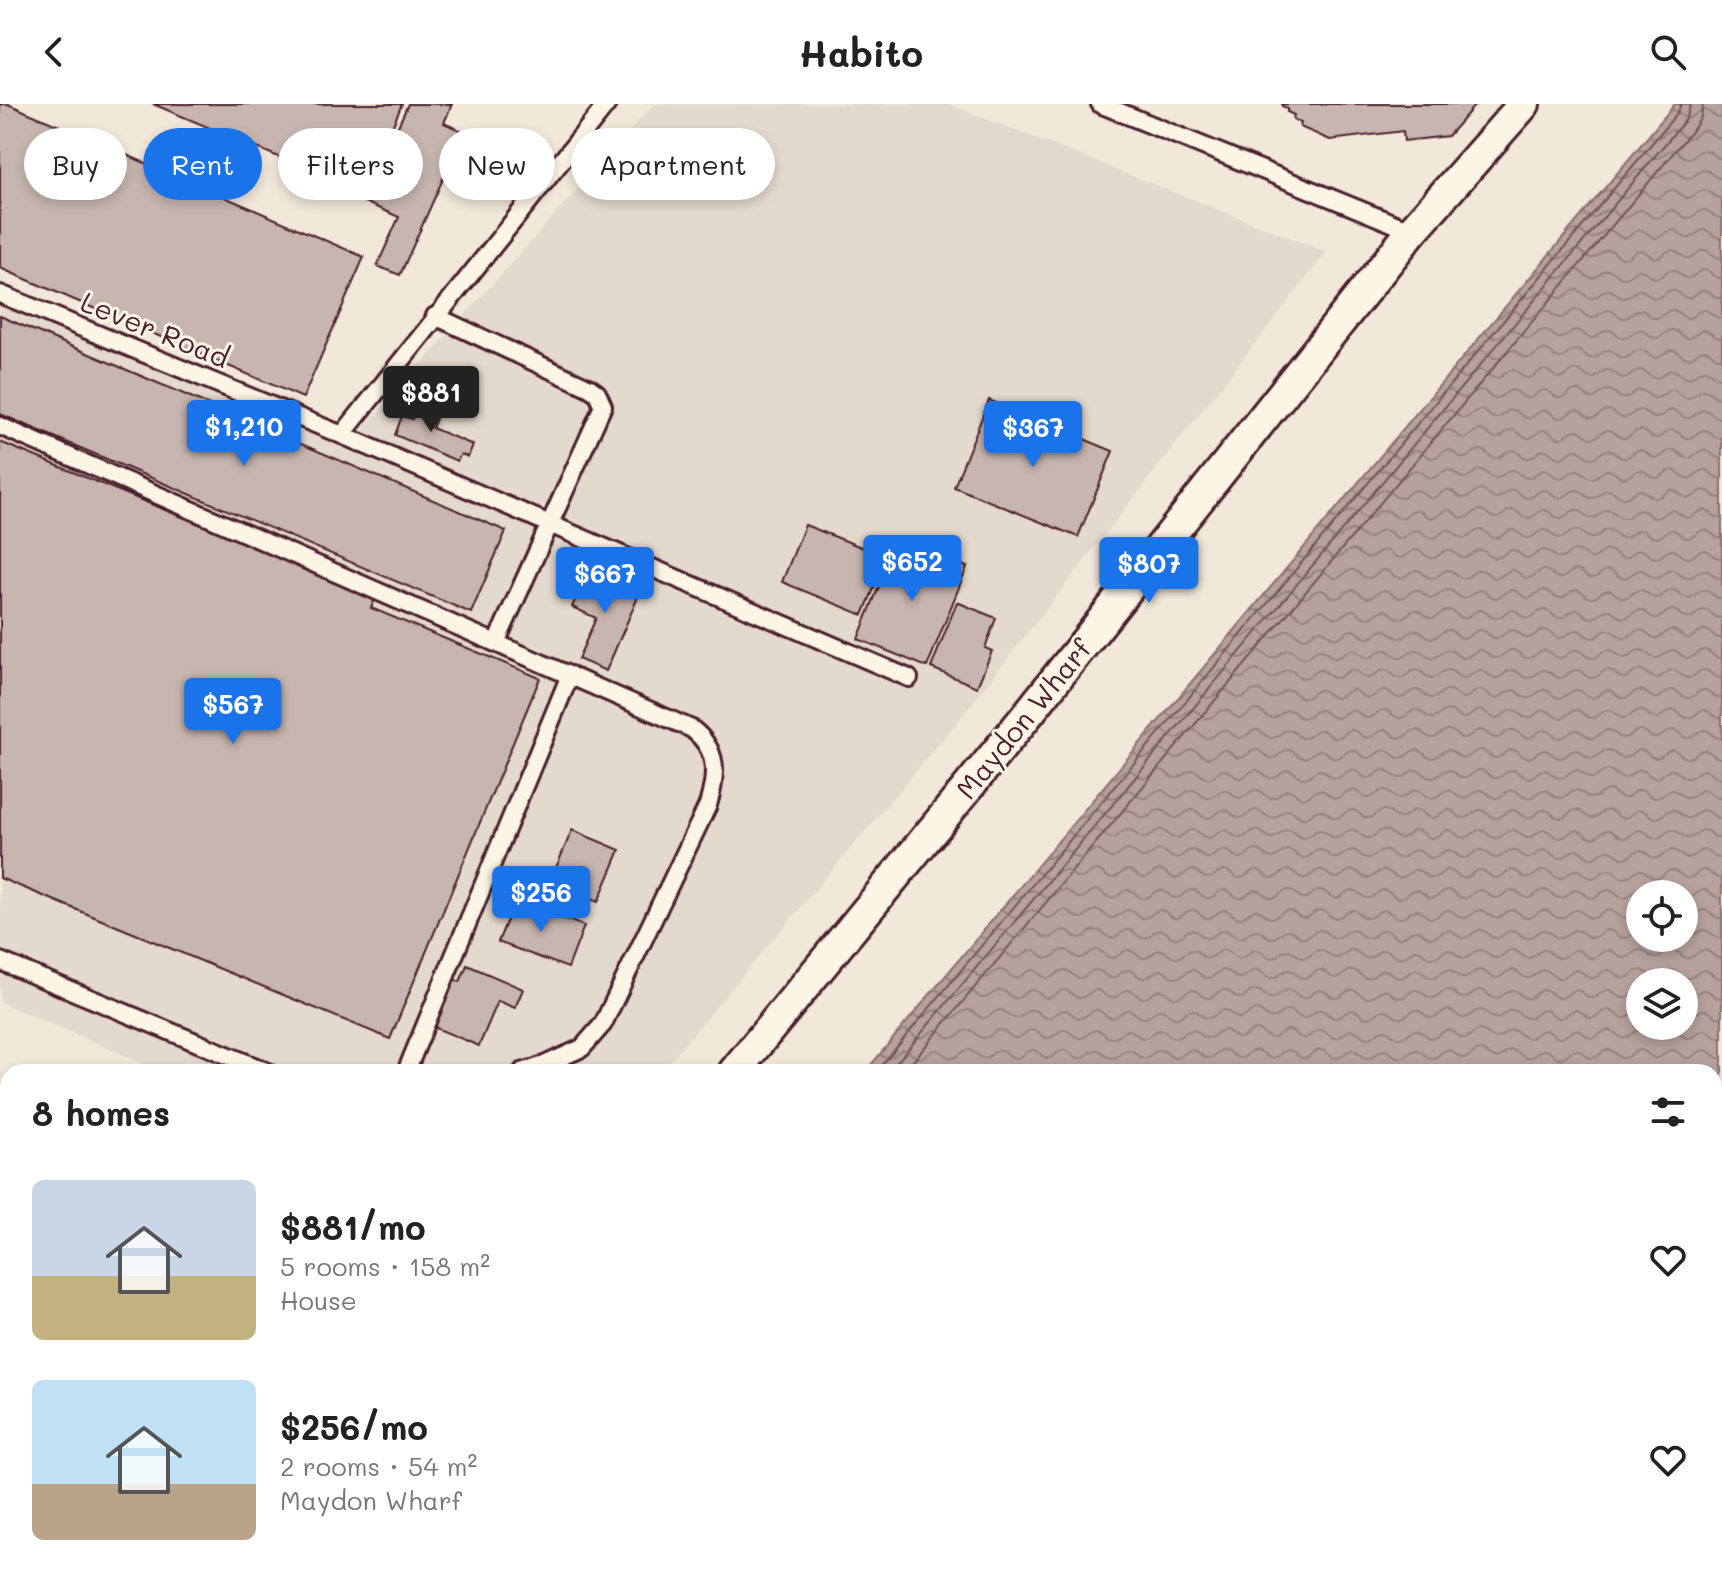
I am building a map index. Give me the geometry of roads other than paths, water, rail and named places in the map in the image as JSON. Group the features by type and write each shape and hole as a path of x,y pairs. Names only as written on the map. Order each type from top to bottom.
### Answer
{"street":[{"name":"Maydon Wharf","path":"741,1064 1024,719 1412,231 1524,104"}],"lane":[{"path":"342,435 607,104"},
{"path":"1100,104 1412,231"},
{"name":"Lever Road","path":"0,294 548,522 909,678"},
{"path":"435,316 590,388 601,399 603,406 496,643"},
{"path":"0,426 692,729 706,739 713,757 715,781 708,805 603,1024 582,1048 546,1064"},
{"path":"409,1064 570,675"},
{"path":"0,961 249,1064"}],"water":[{"path":"1675,104 1722,104 1722,1064 872,1064"}]}
